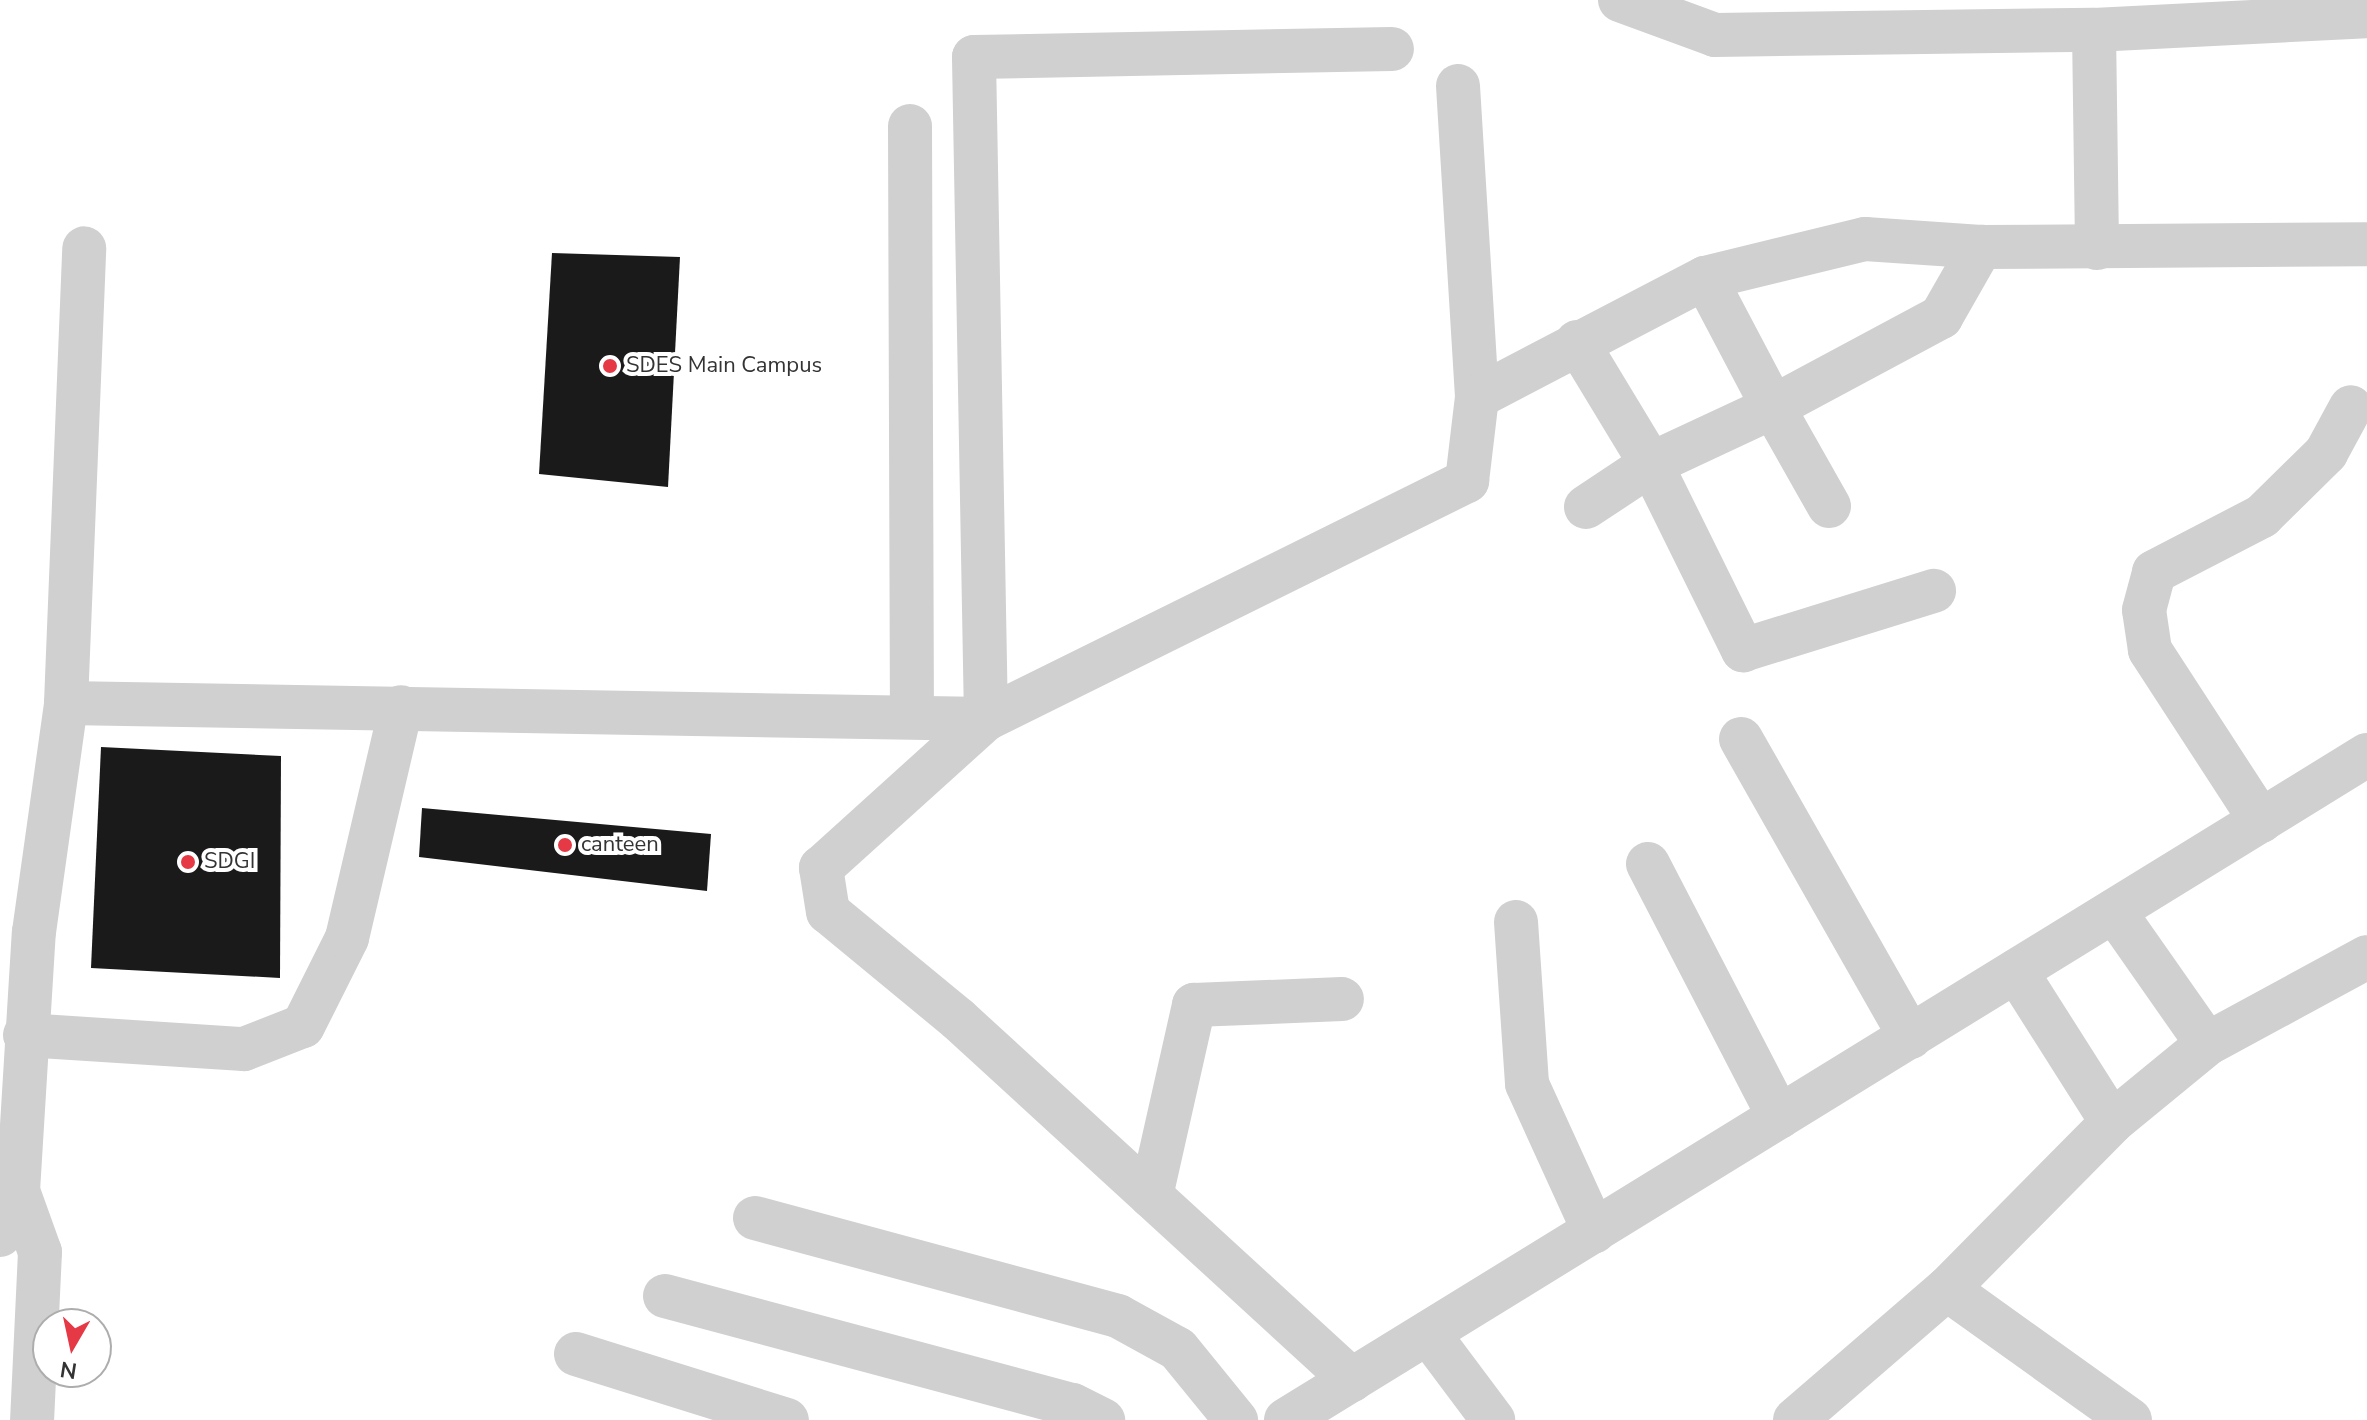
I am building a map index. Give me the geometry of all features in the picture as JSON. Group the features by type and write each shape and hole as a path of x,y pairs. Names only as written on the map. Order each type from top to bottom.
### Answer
{"street":[{"path":"1620,0 1715,35 1800,14 2094,30 2367,16"},
{"path":"2094,30 2097,248"},
{"path":"986,719 974,57 1392,49"},
{"path":"1352,1380 1151,1196 828,912 821,868 986,719 1467,481 1477,397 1458,86"},
{"path":"910,126 912,717"},
{"path":"1477,397 1577,342 1705,278 1865,239 1981,247 2367,244"},
{"path":"1586,507 1651,464 1773,407 1941,317 1981,247"},
{"path":"0,1235 18,1191 25,1035 66,703 84,248"},
{"path":"1705,278 1829,506"},
{"path":"1577,342 1651,464 1743,650 1934,591"},
{"path":"2261,821 2150,650 2144,610 2154,572 2262,516 2326,453 2351,407"},
{"path":"66,703 986,719"},
{"path":"25,1035 244,1049 303,1026 347,938 401,707"},
{"path":"1741,739 1910,1037"},
{"path":"1286,1420 2367,755"},
{"path":"1648,864 1779,1117"},
{"path":"2114,911 2207,1044"},
{"path":"1516,922 1527,1084 1594,1231"},
{"path":"1795,1420 1947,1289 2112,1122 2207,1044 2367,957"},
{"path":"2016,971 2112,1122"},
{"path":"1151,1196 1194,1005 1342,999"},
{"path":"18,1191 40,1252 32,1420"},
{"path":"755,1218 1118,1316 1178,1349 1236,1420"},
{"path":"1947,1289 2130,1420"},
{"path":"665,1296 1073,1405 1103,1420"},
{"path":"1428,1333 1493,1420"},
{"path":"576,1354 787,1420"}],"building":[{"name":"SDES Main Campus","path":"552,253 680,257 668,487 539,474"},
{"name":"SDGI","path":"101,747 281,756 280,978 91,968"},
{"name":"canteen","path":"422,808 711,834 707,891 419,857"}],"place":[{"name":"SDES Main Campus","path":"610,366"},
{"name":"canteen","path":"565,845"},
{"name":"SDGI","path":"188,862"}]}
